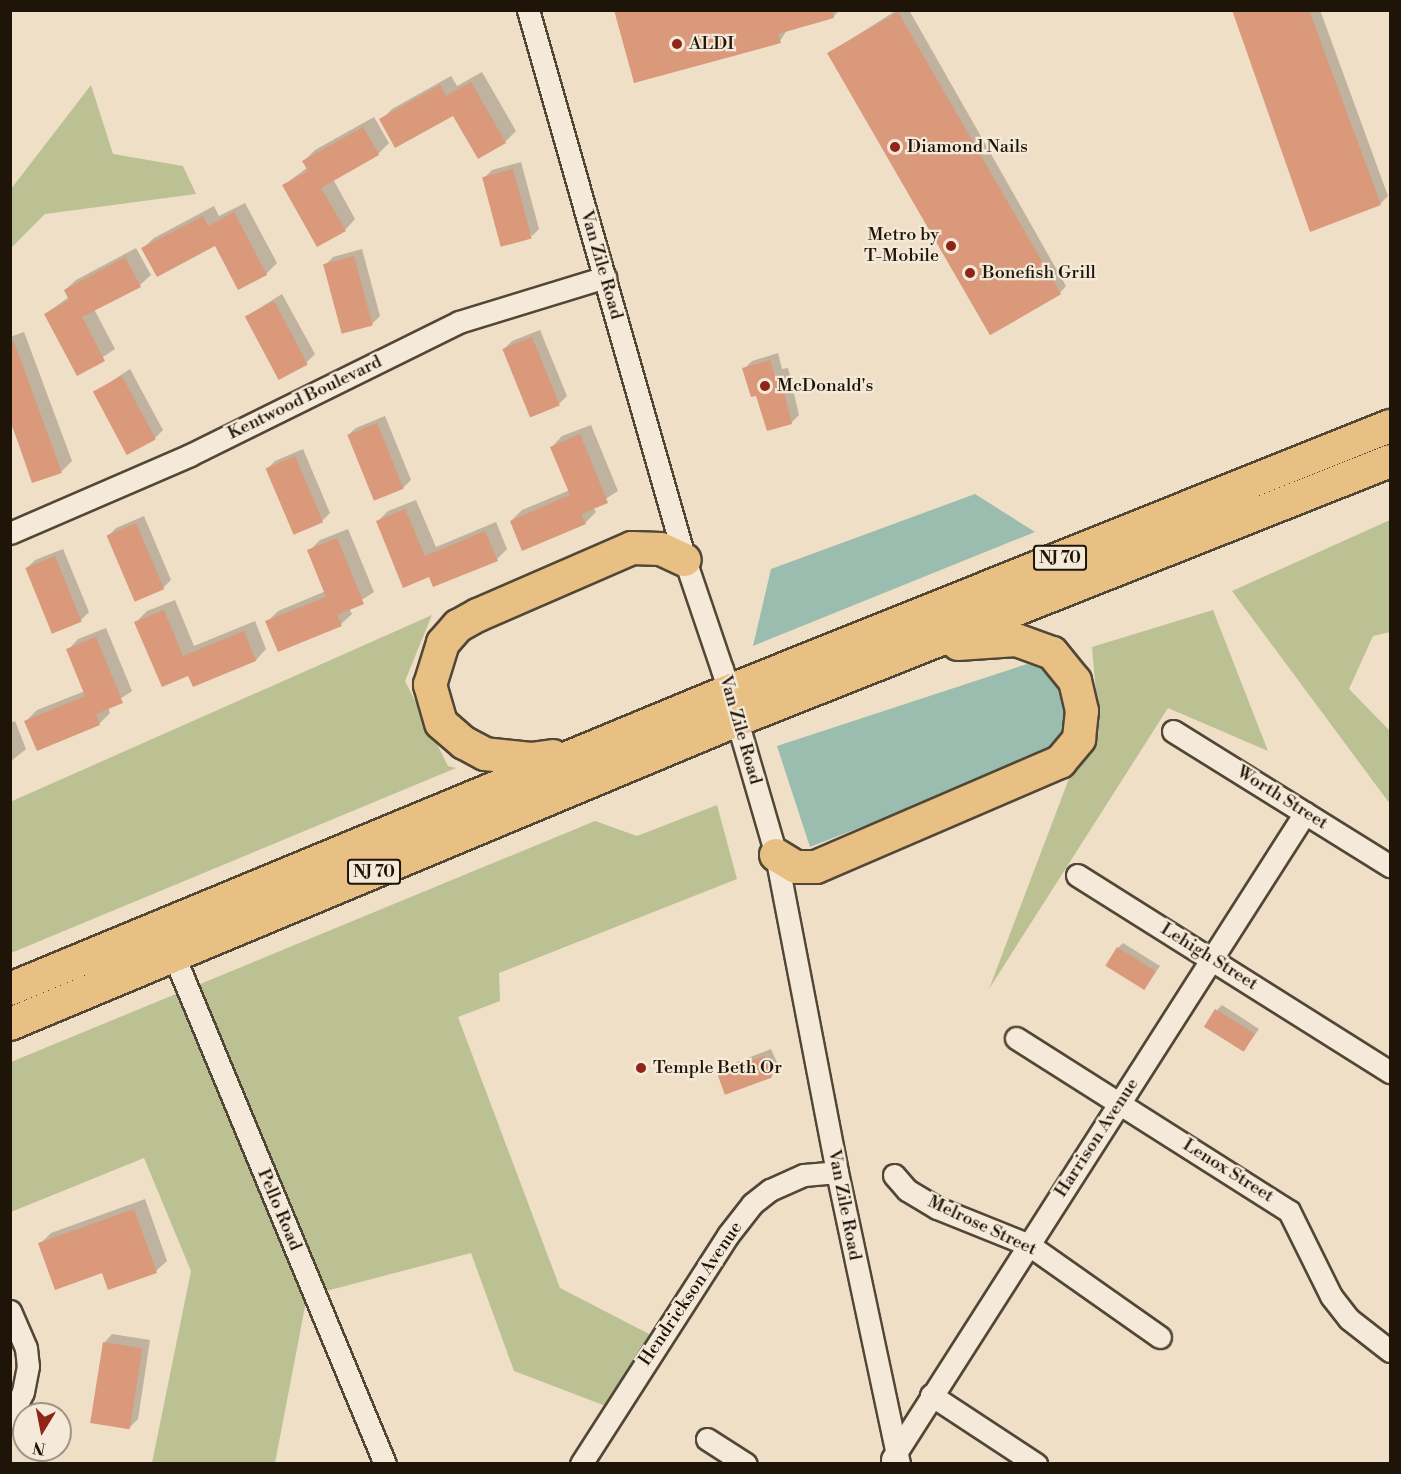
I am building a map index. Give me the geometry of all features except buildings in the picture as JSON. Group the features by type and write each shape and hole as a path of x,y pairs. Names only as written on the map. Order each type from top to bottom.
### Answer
{"highway":[{"name":"NJ 70","path":"10,1024 174,956 733,706 1390,426"},
{"name":"NJ 70","path":"10,989 587,750 901,655 1390,460"},
{"path":"587,750 521,759 485,754 464,743 441,723 434,707 430,685 443,643 458,626 478,615 632,548 661,549 685,560"},
{"path":"776,855 796,867 816,867 1060,762 1079,739 1082,711 1075,681 1052,653 1016,640 983,640 901,655"}],"street":[{"name":"Van Zile Road","path":"528,10 685,560 733,706 776,855 895,1460"},
{"name":"Kentwood Boulevard","path":"10,533 190,455 459,322 605,277"},
{"name":"Worth Street","path":"1173,731 1390,866"},
{"name":"Harrison Avenue","path":"895,1460 931,1395 1305,813"},
{"name":"Lehigh Street","path":"1077,875 1342,1038 1390,1072"},
{"name":"Pello Road","path":"174,956 385,1464"},
{"name":"Lenox Street","path":"1016,1038 1289,1211 1331,1296 1348,1319 1390,1351"},
{"name":"Hendrickson Avenue","path":"581,1464 715,1254 752,1204 770,1190 804,1176 837,1172"},
{"name":"Melrose Street","path":"894,1175 907,1190 937,1208 1029,1245 1160,1337"},
{"path":"10,1311 26,1348 28,1366 23,1392 10,1418"},
{"path":"931,1395 1036,1464"},
{"path":"707,1439 747,1464"}],"green space":[{"path":"91,85 113,154 183,166 196,194 45,214 11,248 11,189"},
{"path":"1390,520 1390,632 1373,636 1349,689 1390,731 1390,804 1232,591"},
{"path":"1213,610 1268,751 1168,708 989,989 1097,705 1092,647"},
{"path":"432,615 405,681 448,766 456,768 11,953 10,802"},
{"path":"717,805 737,879 499,973 500,1001 458,1017 560,1288 655,1337 611,1408 514,1371 471,1253 307,1296 275,1463 152,1463 191,1271 144,1158 11,1212 11,1062 595,821 637,836"}],"shaded area":[{"path":"975,494 1035,532 753,646 771,569"},
{"path":"1027,664 1042,667 1063,684 1068,714 1065,738 1049,754 810,847 777,746"}],"place":[{"name":"ALDI","path":"677,44"},
{"name":"Diamond Nails","path":"895,147"},
{"name":"Metro by T-Mobile","path":"951,246"},
{"name":"Bonefish Grill","path":"970,273"},
{"name":"McDonald's","path":"765,386"},
{"name":"Temple Beth Or","path":"641,1068"}]}
